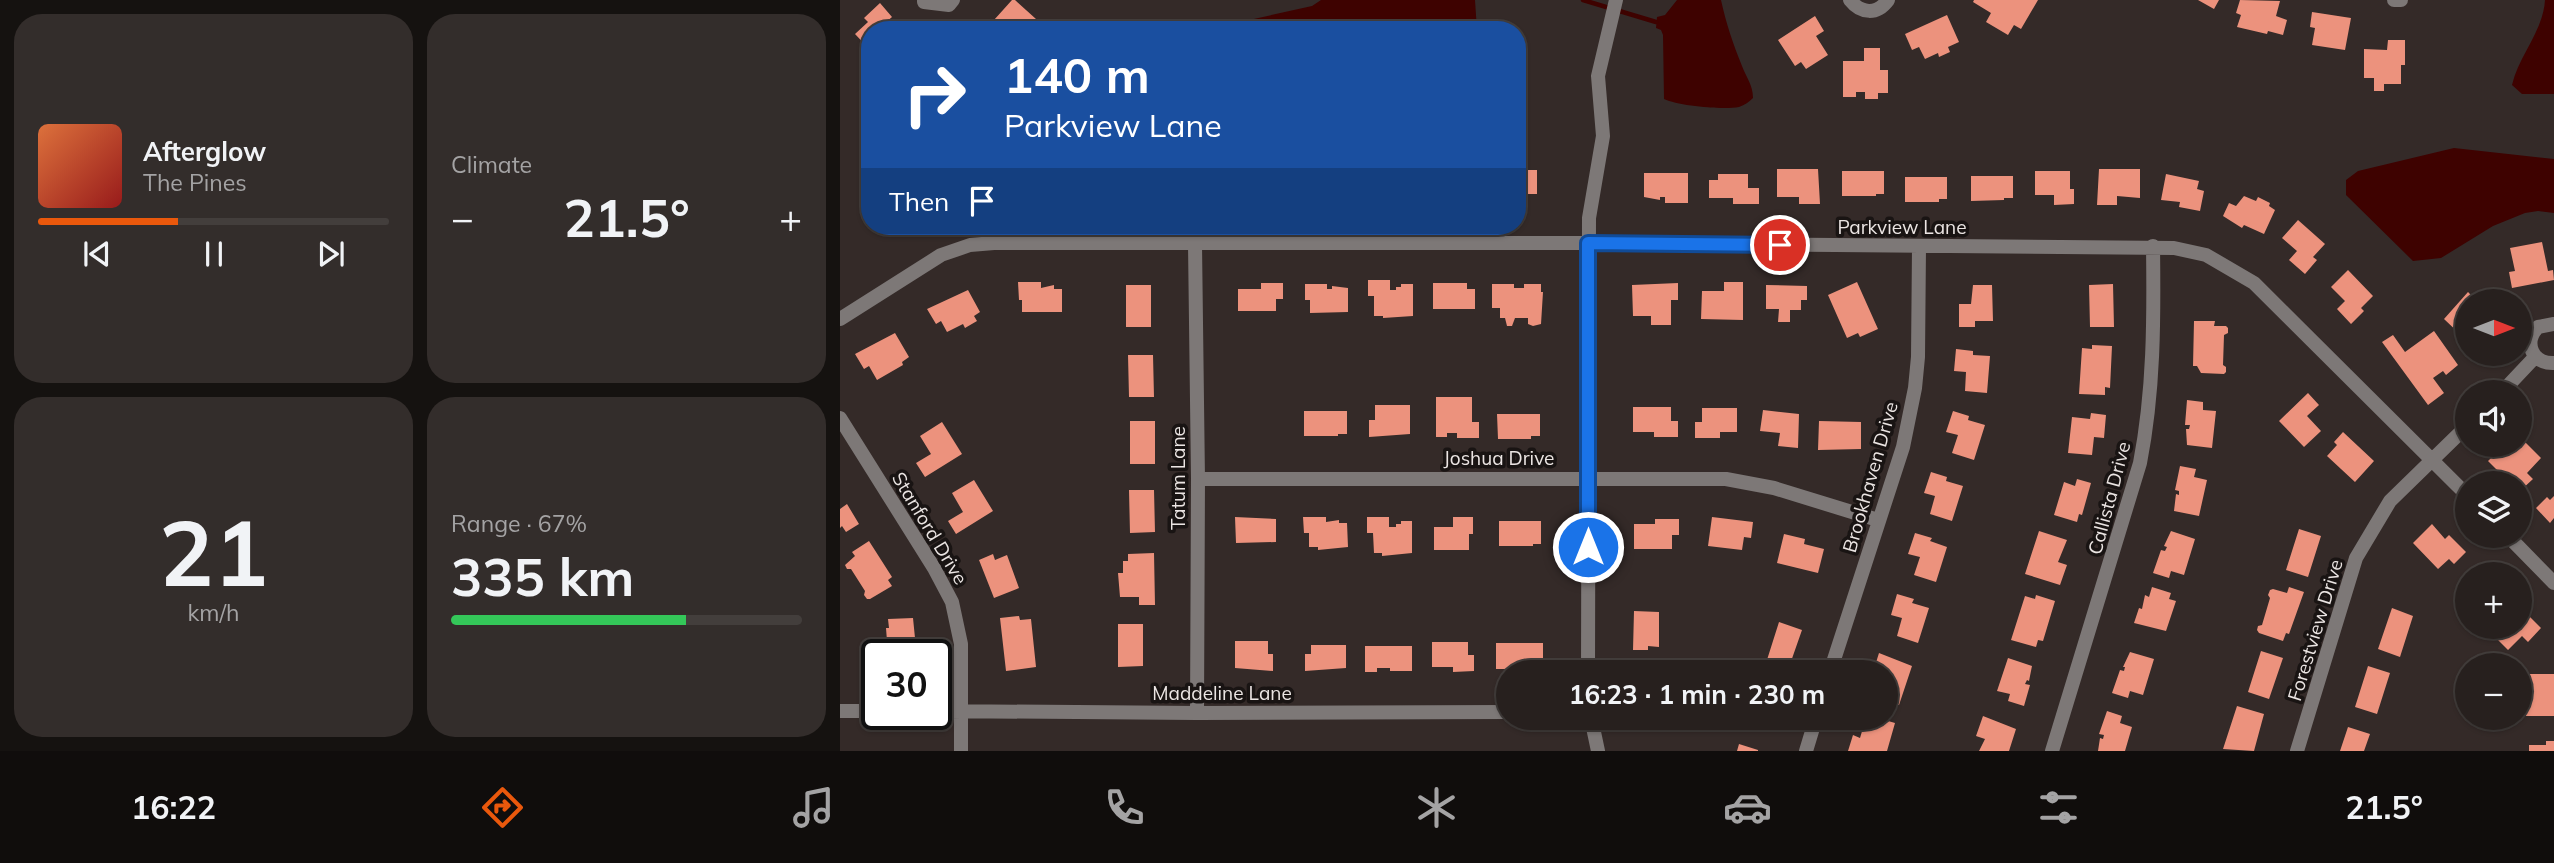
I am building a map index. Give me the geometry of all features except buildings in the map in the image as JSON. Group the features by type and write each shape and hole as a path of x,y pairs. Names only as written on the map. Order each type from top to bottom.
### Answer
{"street":[{"path":"923,0 948,5 953,0"},
{"path":"1588,660 1589,218 1603,136 1598,76 1616,0"},
{"path":"1850,0 1857,8 1873,11 1881,8 1888,0"},
{"path":"2393,0 2401,0"},
{"name":"Parkview Lane","path":"840,319 933,259 955,249 994,243 1588,243 2174,248 2206,255 2254,283 2455,483"},
{"name":"Tatum Lane","path":"1195,244 1198,479 1196,713"},
{"name":"Callista Drive","path":"2052,751 2140,463 2152,365 2153,246"},
{"name":"Brookhaven Drive","path":"1834,660 1903,447 1915,388 1918,357 1919,247"},
{"path":"2554,324 2544,324 2534,332 2530,344 2535,357 2546,363 2554,363"},
{"path":"2513,380 2535,357"},
{"name":"Stanford Drive","path":"840,418 934,568 952,603 961,644 961,751"},
{"name":"Forestview Drive","path":"2297,751 2356,558 2390,501 2455,438"},
{"name":"Joshua Drive","path":"1198,479 1740,480 1878,520"},
{"path":"2520,548 2554,583"},
{"path":"840,711 861,711"},
{"name":"Maddeline Lane","path":"952,711 1496,712"},
{"path":"1594,730 1598,751"},
{"path":"1805,751 1812,730"}],"shaded area":[{"path":"1321,0 1475,0 1476,21 1244,21 1312,6"},
{"path":"1677,0 1721,0 1733,42 1752,89 1753,98 1747,103 1732,108 1712,108 1664,99 1663,35 1661,30 1656,28 1657,17 1665,15"},
{"path":"2545,0 2554,0 2554,94 2522,94 2512,85 2540,23"},
{"path":"2454,148 2554,159 2554,213 2525,213 2493,226 2441,258 2413,261 2346,195 2346,180 2358,171"}],"waterway":[{"path":"1583,0 1656,22"}],"route":[{"path":"1588,547 1588,243 1780,245"}]}
